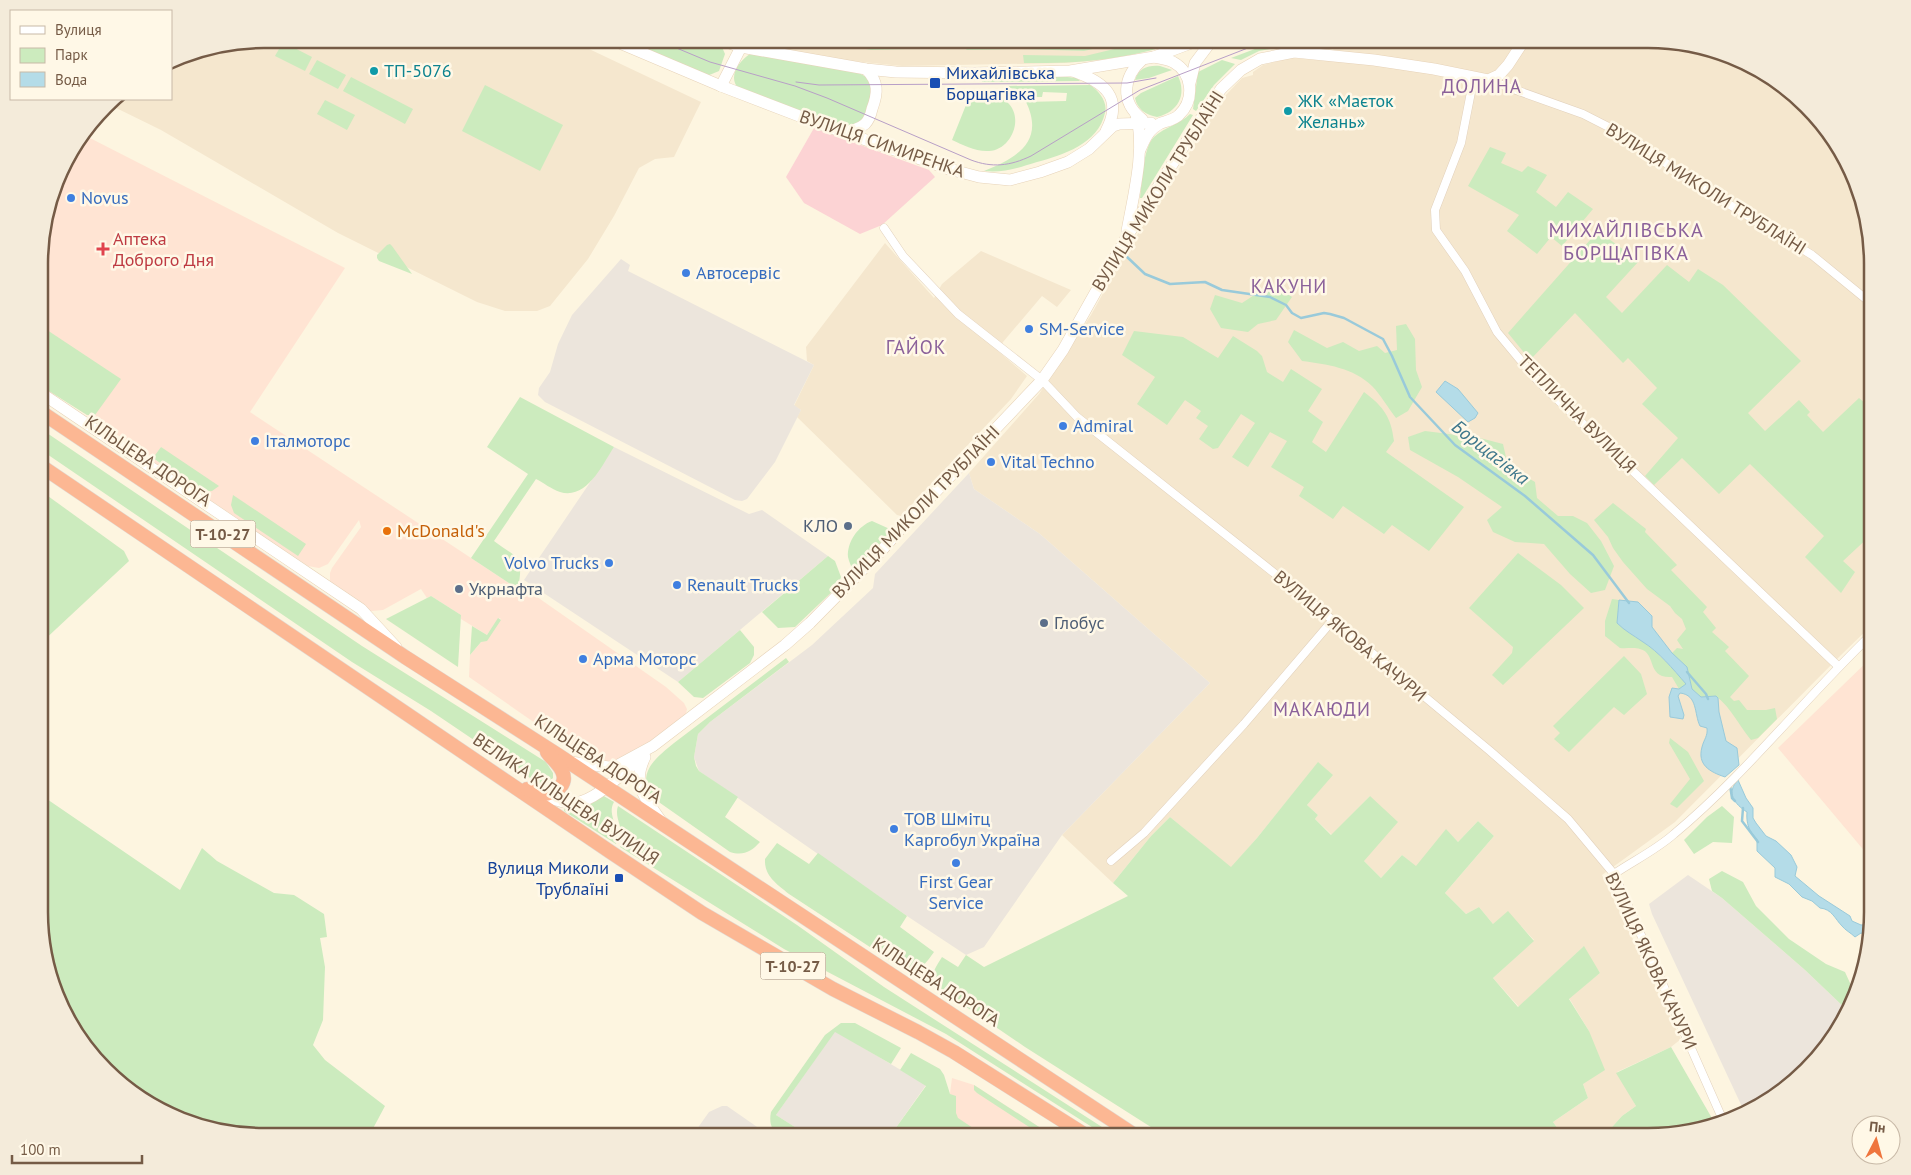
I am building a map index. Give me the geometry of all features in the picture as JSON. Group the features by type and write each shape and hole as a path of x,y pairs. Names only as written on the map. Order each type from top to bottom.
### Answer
{"highway":[{"name":"КІЛЬЦЕВА ДОРОГА","path":"48,417 405,657 539,742 1124,1128"},
{"name":"ВЕЛИКА КІЛЬЦЕВА ВУЛИЦЯ","path":"48,471 702,913 834,989 954,1052 1074,1128"},
{"path":"508,782 541,795 556,792 561,787 564,778 562,771 539,742"}],"street":[{"name":"ВУЛИЦЯ СИМИРЕНКА","path":"631,48 722,86 843,132 959,172 979,177 1010,180 1040,172 1068,162 1089,149 1106,131 1119,124 1137,119 1156,123"},
{"path":"722,86 741,48"},
{"path":"747,48 866,69 896,72 947,73 1070,70 1148,59 1165,59 1181,68 1186,75 1189,85"},
{"path":"1126,238 1140,150 1137,119 1128,104 1127,83 1134,68 1148,59 1178,48"},
{"path":"1140,150 1156,123 1178,116 1184,109 1188,101 1193,68 1206,48"},
{"path":"1488,80 1499,75 1519,48"},
{"name":"ВУЛИЦЯ МИКОЛИ ТРУБЛАЇНІ","path":"568,762 609,767 650,751 810,623 883,549 1042,380 1063,350 1126,238 1221,89 1241,70 1253,63 1283,53 1294,52 1327,54 1408,65 1488,80 1583,114 1636,141 1686,178 1812,255 1864,297"},
{"path":"843,132 862,126 867,122 871,113 877,89 874,77 866,69"},
{"path":"1070,70 1086,76 1104,87 1114,106 1113,115 1106,131"},
{"name":"ТЕПЛИЧНА ВУЛИЦЯ","path":"1474,77 1461,143 1434,210 1436,230 1465,270 1497,332 1538,381 1838,666"},
{"name":"ВУЛИЦЯ ЯКОВА КАЧУРИ","path":"884,228 903,256 958,314 1042,380 1078,417 1312,603 1332,622 1490,751 1566,818 1614,874 1721,1115"},
{"path":"48,398 361,609 405,657"},
{"path":"1111,861 1144,834 1244,724 1332,622"},
{"path":"1614,874 1673,835 1728,784 1838,666 1864,642"},
{"path":"541,795 562,802 575,803 595,796 650,751"},
{"path":"650,751 640,768 639,784 641,792 664,824"}],"shaded area":[{"path":"249,48 587,48 701,102 674,157 655,159 639,168 614,216 588,259 550,306 537,311 505,311 477,302 338,233 161,130 115,107 122,100 172,100 172,68 208,55"},
{"path":"778,48 1152,48 1102,60 1064,63 902,66 801,53"},
{"path":"1334,48 1662,48 1703,55 1730,64 1756,76 1790,101 1810,121 1835,156 1847,181 1856,208 1862,235 1864,264 1864,633 1675,822 1602,875 1681,1039 1671,1047 1617,1072 1636,1106 1622,1116 1611,1128 1557,1128 1553,1122 1588,1098 1583,1084 1589,1031 1569,998 1600,973 1583,947 1519,1007 1493,978 1534,940 1521,926 1493,924 1479,907 1466,914 1445,893 1494,836 1478,821 1458,842 1446,830 1416,867 1402,855 1381,878 1364,861 1370,796 1332,835 1315,819 1318,815 1307,805 1332,775 1318,763 1231,868 1170,817 1151,836 1113,883 1062,835 1210,683 1040,534 974,489 969,473 1039,394 1091,315 1122,259 1225,96 1242,78 1253,75 1253,72 1263,65 1291,58 1326,61"},
{"path":"814,128 929,170 935,177 882,225 860,234 804,203 786,177"},
{"path":"88,137 345,268 250,412 518,589 530,592 666,687 684,703 687,709 686,714 628,758 619,762 596,762 584,757 469,677 470,655 501,619 499,618 487,635 461,619 461,615 431,596 427,598 421,589 383,610 365,610 330,583 332,568 361,527 359,520 328,564 319,568 308,566 152,461 153,458 48,390 49,235 64,181 76,156","holes":["161,447 202,492 154,459"]},
{"path":"885,243 934,298 942,284 981,251 1071,290 1057,307 1042,296 1003,342 998,351 1027,376 1011,399 901,516 897,515 797,417 801,410 794,406 814,365 807,361 806,347"},
{"path":"621,259 630,265 628,271 814,365 794,405 801,410 775,462 747,499 742,501 735,500 545,402 538,395 539,388 550,372 558,344 572,315"},
{"path":"614,447 749,514 762,510 828,556 678,682 524,580"},
{"path":"969,473 974,489 1040,534 1210,683 1062,835 984,947 966,955 699,771 694,757 698,734 710,722 812,645 873,588 875,574"},
{"path":"1864,665 1864,850 1778,748"},
{"path":"1688,875 1722,898 1805,970 1842,1005 1835,1020 1810,1054 1790,1074 1756,1099 1742,1106 1649,904"},
{"path":"835,1031 926,1085 896,1128 796,1128 776,1115"},
{"path":"952,1078 974,1085 1041,1128 952,1128 946,1124"},
{"path":"722,1106 727,1106 759,1128 698,1128 709,1112"}],"green space":[{"path":"280,48 295,48 312,57 305,71 275,56"},
{"path":"643,48 722,48 725,54 719,71 707,76"},
{"path":"860,48 940,48 871,50"},
{"path":"967,48 1015,49 966,50"},
{"path":"1022,48 1097,48 1084,51"},
{"path":"1118,48 1159,48 1127,56 1086,61 1024,63 1023,55 1085,56"},
{"path":"1257,48 1276,48 1259,51 1241,60 1231,58"},
{"path":"750,54 859,73 868,78 872,90 873,97 870,108 860,121 846,127 739,89 734,79 734,74 742,61"},
{"path":"317,60 346,75 338,89 309,74"},
{"path":"1222,60 1235,64 1214,85 1196,111 1193,109 1198,72"},
{"path":"1160,66 1172,70 1149,78 1135,80 1144,68"},
{"path":"1058,76 1077,78 1080,81 982,82 981,79"},
{"path":"1178,76 1181,83 1181,96 1175,107 1164,115 1157,117 1149,115 1140,108 1135,98 1141,93"},
{"path":"351,77 413,109 405,124 343,91"},
{"path":"485,85 563,125 540,171 462,131"},
{"path":"1090,85 1102,97 1106,109 1101,124 1087,140 1058,156 1004,171 984,171 1017,154 1030,138 1031,116 1026,102 1066,101 1067,93 1043,92 1042,97 1022,97 1007,86"},
{"path":"970,95 1003,99 1012,109 1015,116 1015,124 1013,132 1004,145 989,151 970,148 952,140"},
{"path":"325,100 355,115 347,130 317,114"},
{"path":"1190,114 1193,115 1142,198 1140,198 1147,149 1150,142 1158,134"},
{"path":"1490,147 1506,153 1501,163 1522,172 1528,166 1547,175 1536,192 1556,207 1568,192 1593,209 1562,246 1551,237 1537,254 1507,231 1519,215 1468,186"},
{"path":"1598,231 1639,261 1606,297 1622,313 1667,265 1689,282 1698,269 1723,285 1801,361 1748,413 1765,431 1799,400 1810,412 1807,415 1823,432 1859,398 1864,402 1864,541 1843,561 1855,572 1841,593 1805,557 1824,536 1750,464 1719,494 1682,458 1654,485 1645,476 1678,438 1642,404 1657,388 1628,358 1623,363 1575,313 1530,360 1508,333"},
{"path":"390,244 412,274 379,261 377,255"},
{"path":"1277,286 1292,297 1276,320 1258,324 1248,332 1221,328 1210,309 1215,295 1242,303 1265,288"},
{"path":"1406,324 1415,339 1416,370 1422,387 1408,411 1396,418 1372,386 1365,380 1339,368 1302,361 1288,342 1294,330 1327,348 1343,342 1359,351 1377,346 1385,353 1397,350 1396,326"},
{"path":"48,331 121,379 95,415 87,415 48,390"},
{"path":"1134,331 1183,337 1218,358 1233,336 1257,351 1262,356 1267,372 1283,382 1291,369 1322,389 1308,411 1323,422 1312,442 1326,452 1364,392 1377,403 1391,425 1394,441 1386,452 1464,507 1429,551 1392,525 1384,534 1343,506 1333,519 1299,496 1304,487 1271,467 1287,441 1270,432 1248,467 1232,457 1255,423 1241,414 1218,448 1213,449 1199,439 1208,426 1196,418 1201,411 1185,400 1167,425 1137,404 1155,377 1122,355"},
{"path":"520,397 614,447 593,479 578,491 570,493 560,492 536,479 494,541 517,559 520,570 518,589 471,558 528,474 487,447"},
{"path":"1425,431 1457,435 1467,444 1476,437 1503,444 1508,466 1535,482 1537,498 1558,516 1573,516 1587,523 1601,541 1614,566 1605,590 1591,593 1570,574 1544,544 1515,542 1493,532 1487,520 1502,507 1458,477 1410,450 1408,437"},
{"path":"48,434 362,646 546,762 553,773 553,778 545,785 539,784 431,711 352,662 48,455"},
{"path":"161,447 219,486 212,491 202,492 153,458"},
{"path":"233,495 306,544 298,556 234,513 231,505"},
{"path":"48,496 124,551 129,561 48,636"},
{"path":"1613,503 1646,529 1645,532 1677,565 1671,570 1707,607 1703,612 1716,628 1712,632 1729,647 1725,651 1749,676 1730,697 1734,701 1739,700 1747,710 1775,708 1777,719 1758,738 1751,740 1731,711 1716,696 1701,697 1692,689 1687,667 1672,653 1677,648 1683,649 1677,640 1686,629 1682,619 1670,606 1647,589 1623,562 1608,537 1594,520"},
{"path":"872,521 892,530 854,573 848,557 851,540 862,527"},
{"path":"1518,553 1561,585 1584,608 1503,685 1492,675 1512,653 1513,647 1469,608"},
{"path":"828,556 835,561 841,577 838,586 795,627 778,628 762,612"},
{"path":"431,596 461,615 458,667 386,619"},
{"path":"1612,599 1619,600 1617,623 1655,651 1686,684 1679,689 1672,677 1664,677 1658,674 1649,655 1645,651 1638,648 1620,648 1605,636 1605,621"},
{"path":"498,618 501,620 487,641 481,642 470,655 472,626 487,635"},
{"path":"740,630 754,647 754,655 750,663 703,698 694,697 678,682"},
{"path":"1624,656 1641,674 1647,694 1624,715 1614,707 1569,752 1554,739 1560,733 1553,726"},
{"path":"786,658 789,662 710,722 698,734 694,757 699,771 738,797 725,817 760,842 746,852 739,854 730,852 653,798 646,781 647,774 655,760 667,749"},
{"path":"1670,738 1688,752 1704,781 1677,808 1670,804 1690,779 1669,743"},
{"path":"1318,762 1333,775 1307,805 1318,815 1315,819 1331,835 1370,796 1398,822 1364,861 1381,878 1402,855 1416,866 1446,829 1458,842 1478,821 1494,836 1445,893 1466,914 1479,907 1493,924 1508,911 1534,941 1493,978 1518,1007 1584,946 1600,973 1569,999 1589,1031 1605,1070 1583,1084 1588,1098 1553,1122 1557,1128 1152,1128 1025,1047 937,987 934,983 933,975 942,957 958,967 966,955 984,967 1128,896 1113,883 1151,836 1170,817 1231,867 1257,838"},
{"path":"602,795 614,802 612,812 617,833 616,844 564,811 565,807"},
{"path":"48,800 180,890 202,848 217,861 274,893 294,895 324,914 327,937 320,938 325,967 323,1020 313,1045 325,1060 385,1106 373,1128 264,1128 235,1126 181,1111 155,1099 121,1074 101,1054 76,1020 64,994 55,967 48,926"},
{"path":"618,806 797,925 884,987 1104,1128 1093,1128 946,1034 784,949 620,847 622,832 617,811"},
{"path":"1722,806 1734,817 1732,843 1713,842 1694,854 1684,840 1707,817"},
{"path":"777,843 809,864 818,853 907,916 900,927 934,952 919,969 905,970 789,894 772,879 765,865 765,859"},
{"path":"1722,871 1743,882 1756,906 1789,939 1826,964 1845,972 1851,984 1842,1005 1805,970 1712,891 1709,879"},
{"path":"841,1023 855,1023 901,1048 891,1064 835,1032 776,1115 796,1128 772,1128 770,1119 771,1112 825,1035"},
{"path":"1671,1047 1712,1118 1676,1126 1611,1128 1622,1116 1636,1106 1616,1073"},
{"path":"911,1053 940,1069 950,1094 956,1096 956,1113 958,1118 973,1128 896,1128 926,1086 900,1070"},
{"path":"974,1085 1041,1128 1031,1128 974,1090"}],"water":[{"path":"1445,381 1458,389 1478,413 1475,418 1468,422 1436,392"},
{"path":"1619,600 1638,602 1652,616 1652,627 1672,653 1687,667 1692,689 1701,697 1716,696 1718,698 1719,712 1726,741 1737,748 1739,765 1725,777 1714,773 1706,767 1701,759 1707,728 1700,726 1695,706 1690,697 1680,693 1678,696 1684,715 1683,719 1670,717 1669,697 1672,688 1679,689 1686,684 1655,651 1617,623"},
{"path":"1738,780 1753,808 1753,818 1766,836 1776,841 1791,855 1797,867 1795,876 1819,896 1850,916 1852,921 1863,925 1862,933 1855,937 1828,910 1820,908 1812,901 1802,897 1789,884 1775,877 1775,868 1757,851 1757,839 1749,827 1747,812 1733,798 1734,784"}],"waterway":[{"name":"Борщагівка","path":"1126,256 1145,274 1170,284 1205,282 1222,290 1270,297 1286,305 1292,313 1301,318 1324,313 1330,314 1344,318 1383,339 1410,397 1455,445 1525,496 1593,555 1629,603"},
{"name":"Борщагівка","path":"1687,672 1708,699"},
{"path":"1730,785 1732,798 1735,801"},
{"path":"1743,808 1742,821 1758,842"}],"tram line":[{"path":"677,48 710,62 795,86 971,160 994,165 1008,164 1031,156 1140,90 1248,48"},
{"path":"796,82 819,85 1127,83 1156,78"}],"place":[{"name":"ТП-5076","path":"374,71"},
{"name":"Михайлівська Борщагівка","path":"935,83"},
{"name":"ЖК «Маєток Желань»","path":"1288,111"},
{"name":"Novus","path":"71,198"},
{"name":"Аптека Доброго Дня","path":"103,249"},
{"name":"Автосервіс","path":"686,273"},
{"name":"SM-Service","path":"1029,329"},
{"name":"Admiral","path":"1063,426"},
{"name":"Італмоторс","path":"255,441"},
{"name":"Vital Techno","path":"991,462"},
{"name":"КЛО","path":"848,526"},
{"name":"McDonald's","path":"387,531"},
{"name":"Volvo Trucks","path":"609,563"},
{"name":"Renault Trucks","path":"677,585"},
{"name":"Укрнафта","path":"459,589"},
{"name":"Глобус","path":"1044,623"},
{"name":"Арма Моторс","path":"583,659"},
{"name":"ТОВ Шмітц Каргобул Україна","path":"894,829"},
{"name":"First Gear Service","path":"956,863"},
{"name":"Вулиця Миколи Трублаїні","path":"619,878"}],"district":[{"name":"ДОЛИНА","path":"1482,86"},
{"name":"МИХАЙЛІВСЬКА БОРЩАГІВКА","path":"1626,242"},
{"name":"КАКУНИ","path":"1289,286"},
{"name":"ГАЙОК","path":"916,347"},
{"name":"МАКАЮДИ","path":"1322,709"}]}
